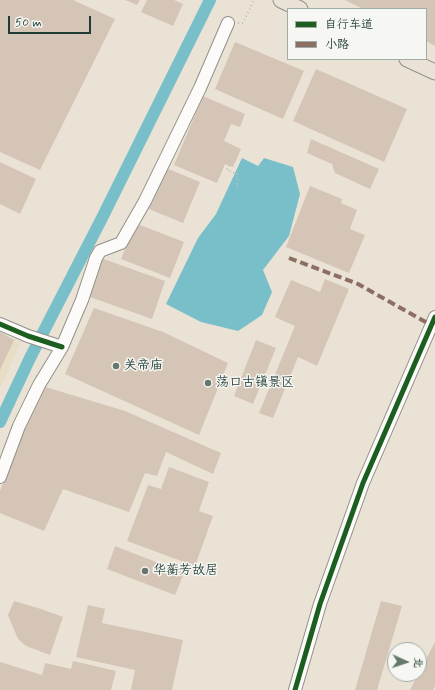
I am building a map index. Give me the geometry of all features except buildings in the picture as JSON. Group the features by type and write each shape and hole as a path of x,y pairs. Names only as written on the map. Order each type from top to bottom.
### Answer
{"main road":[{"path":"281,0 298,8"},
{"path":"409,60 435,72"}],"street":[{"path":"0,477 20,426 39,385 62,347 82,300 96,258 100,251 121,243 145,201 200,88 228,23"},
{"path":"296,690 320,604 363,482 435,317"},
{"path":"0,324 28,336 62,347"}],"path":[{"path":"228,23 243,23 254,0"},
{"path":"229,165 227,170 237,174 236,177 239,178 236,186 241,188"}],"shaded area":[{"path":"0,333 21,342 0,389"}],"water":[{"path":"242,158 258,166 264,158 293,167 300,194 289,236 263,270 272,292 262,315 238,331 201,322 166,304 198,238 216,214"}],"waterway":[{"path":"0,422 30,358 103,216 210,0"}],"marked path":[{"path":"289,258 358,284 431,325"}],"cycle path":[{"path":"295,690 320,604 363,483 435,317"},
{"path":"0,324 28,336 62,347"}],"place":[{"name":"关帝庙","path":"116,366"},
{"name":"荡口古镇景区","path":"208,383"},
{"name":"华蘅芳故居","path":"145,571"}]}
